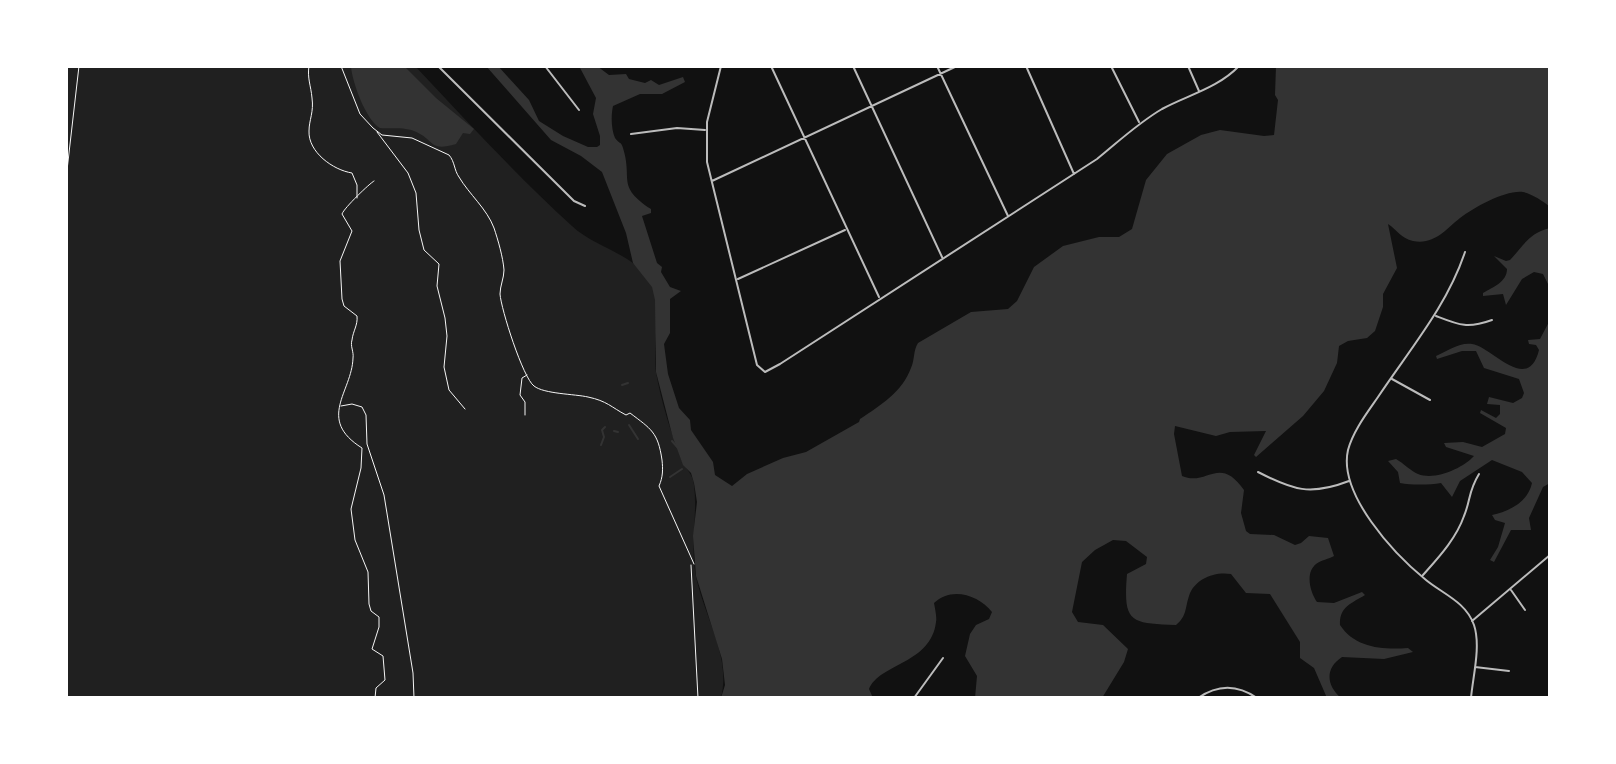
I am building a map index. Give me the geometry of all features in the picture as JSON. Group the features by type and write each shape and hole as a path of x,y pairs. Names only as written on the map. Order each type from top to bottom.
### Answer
{"street":[{"path":"438,66 574,201 585,206"},
{"path":"545,66 579,110"},
{"path":"721,66 706,130 710,182 757,365 765,372 1097,159 1139,123 1223,80 1239,66"},
{"path":"771,66 846,230 877,295 881,297"},
{"path":"853,66 943,259"},
{"path":"937,66 1008,216"},
{"path":"710,182 957,66"},
{"path":"1026,66 1074,174"},
{"path":"1111,66 1139,123"},
{"path":"1188,66 1199,92"},
{"path":"631,134 677,128 706,130"},
{"path":"736,280 846,230"},
{"path":"1465,252 1454,282 1434,316 1351,440 1347,458 1350,481 1371,521 1421,577 1454,599 1472,621 1475,631 1471,698"},
{"path":"1434,316 1462,326 1476,326 1492,320"},
{"path":"1391,378 1430,400"},
{"path":"1258,472 1285,486 1304,491 1350,481"},
{"path":"1421,577 1458,529 1465,514 1468,494 1479,474"},
{"path":"1472,621 1550,555"},
{"path":"1510,589 1525,610"},
{"path":"914,698 943,658"},
{"path":"1473,667 1509,671"},
{"path":"1198,698 1213,689 1234,687 1257,698"}],"path":[{"path":"66,179 79,66"},
{"path":"309,66 313,118 309,131 312,144 321,158 342,172 352,173 357,185 357,199"},
{"path":"341,66 360,114 382,135 412,138 449,155 457,175 489,217 495,229 504,272 500,292 509,330 534,387 614,405 654,431 660,441 663,468 659,486 693,563 698,698"},
{"path":"376,130 408,173 416,193 424,250 439,264 437,286 447,336 444,367 449,390 465,409"},
{"path":"374,181 366,185 357,199 349,202 342,214 352,231 340,261 342,299 344,306 357,316 358,321 352,339 353,358 338,412 344,430 362,448 361,468 351,509 355,540 368,572 369,604 371,611 379,617 372,649 383,656 386,673 385,680 376,688 375,698"},
{"path":"525,415 520,383 527,375"},
{"path":"339,406 352,404 362,407 366,415 367,444 384,495 399,580 414,698"}],"shaded area":[{"path":"66,66 415,66 572,226 643,272 654,291 656,302 655,362 661,394 681,459 693,481 695,569 720,653 723,668 721,698 66,698"},
{"path":"351,66 404,66 474,129 470,134 463,133 456,144 441,147 410,130 380,128 361,100"},
{"path":"486,66 498,66 529,100 539,121 588,147 600,145 593,114 596,98 579,66 597,66 609,75 626,74 629,79 645,83 651,80 659,85 683,77 685,82 662,94 640,94 613,106 612,126 615,138 623,148 629,188 651,209 651,213 642,216 657,263 662,267 661,272 670,287 681,291 670,299 670,333 664,344 668,374 679,408 690,420 691,430 713,462 715,475 732,486 747,474 783,458 806,452 859,422 902,384 911,368 918,343 971,312 1008,309 1017,301 1034,267 1063,246 1099,237 1119,237 1132,229 1146,180 1167,154 1201,135 1220,130 1274,135 1278,100 1275,95 1276,66 1550,66 1550,207 1523,192 1508,194 1490,200 1434,238 1421,242 1405,238 1388,224 1397,268 1383,294 1383,307 1375,331 1367,338 1339,346 1337,363 1324,391 1303,416 1256,457 1254,455 1266,431 1230,432 1216,436 1175,426 1182,476 1199,478 1220,473 1235,480 1244,490 1241,513 1246,531 1250,534 1274,535 1295,545 1309,536 1328,538 1334,556 1313,568 1311,588 1317,602 1334,603 1362,592 1365,595 1347,606 1342,614 1340,625 1346,633 1370,646 1408,648 1413,652 1384,659 1342,657 1330,671 1332,688 1341,698 1327,698 1314,668 1300,658 1300,642 1270,594 1246,593 1231,574 1212,575 1195,585 1184,615 1176,625 1148,623 1133,617 1126,602 1127,574 1146,564 1147,557 1126,541 1113,540 1082,562 1072,612 1078,622 1103,625 1128,649 1124,662 1102,698 975,698 977,676 965,656 970,634 976,625 989,619 992,612 972,597 956,594 934,603 936,620 925,647 875,680 869,689 873,698 721,698 725,685 722,659 696,576 693,536 697,502 694,483 673,438 656,372 652,287 633,263 626,233 602,172 551,140"},
{"path":"1550,228 1550,288 1543,274 1534,272 1522,279 1506,305 1503,294 1483,296 1506,274 1507,269 1494,256 1510,260 1532,236"},
{"path":"1550,320 1550,483 1543,487 1529,518 1531,530 1511,530 1494,562 1490,560 1498,547 1505,523 1495,520 1492,515 1512,508 1527,495 1532,483 1522,472 1492,460 1460,481 1452,497 1441,483 1400,483 1398,472 1388,461 1396,459 1425,476 1440,475 1456,469 1474,456 1446,447 1444,443 1463,442 1482,447 1505,434 1506,428 1480,413 1481,410 1496,418 1500,414 1500,405 1487,404 1489,397 1513,403 1522,398 1524,393 1519,379 1484,368 1476,351 1462,351 1437,359 1436,356 1458,346 1472,344 1508,365 1527,368 1534,363 1539,350 1528,340 1540,339"}],"waterway":[{"path":"622,385 628,383"},
{"path":"629,425 638,439"},
{"path":"601,445 605,427"},
{"path":"614,431 618,432"},
{"path":"672,441 678,448"},
{"path":"670,477 682,469"}]}
